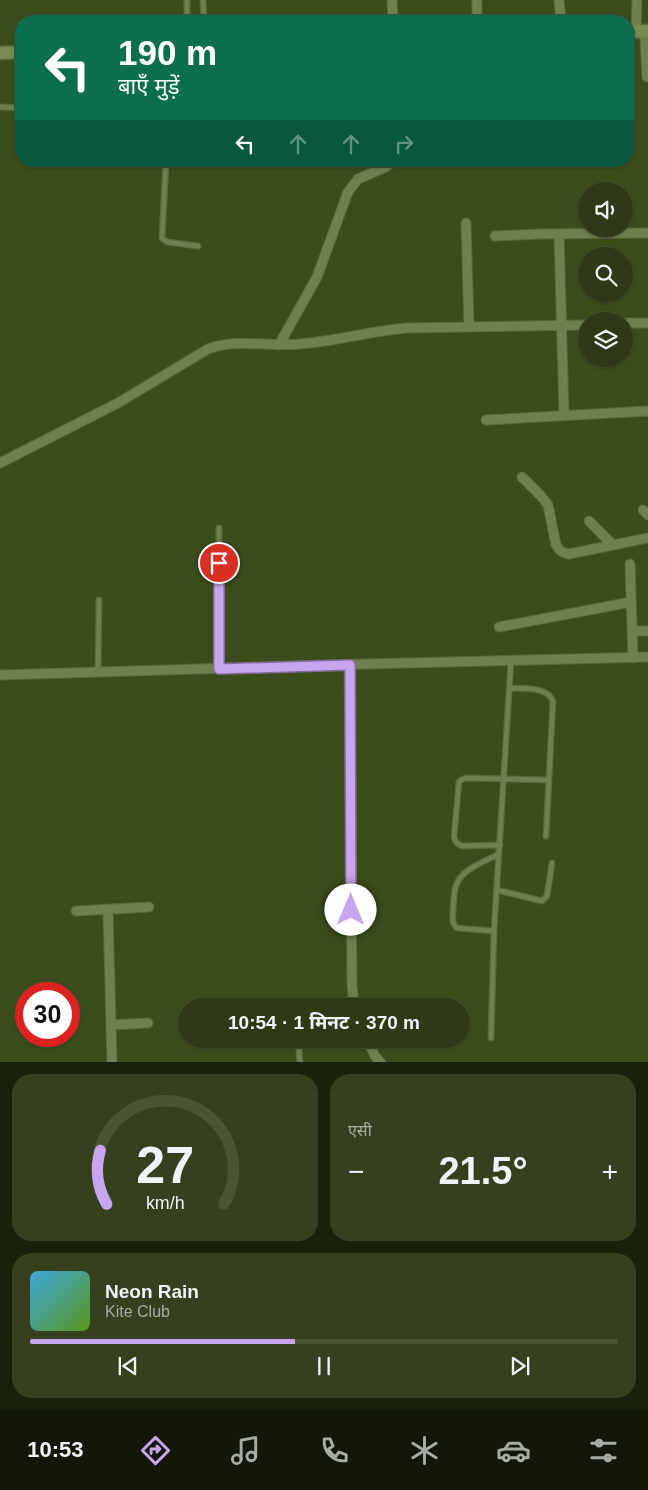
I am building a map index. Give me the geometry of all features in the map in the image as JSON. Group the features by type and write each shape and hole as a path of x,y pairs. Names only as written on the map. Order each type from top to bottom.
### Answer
{"street":[{"path":"392,0 392,15"},
{"path":"477,0 477,15"},
{"path":"559,0 560,15"},
{"path":"637,0 639,35 647,77"},
{"path":"0,45 15,44"},
{"path":"0,53 15,52"},
{"path":"279,345 317,277 352,185 358,179 386,167"},
{"path":"466,223 469,327"},
{"path":"495,236 648,233"},
{"path":"559,234 564,414"},
{"path":"633,324 648,323"},
{"path":"0,463 118,403 216,346 235,343 279,345 315,342 397,328 578,325"},
{"path":"486,420 564,414 648,411"},
{"path":"522,477 548,506 559,551 569,554 648,538"},
{"path":"589,521 613,545"},
{"path":"630,564 633,658"},
{"path":"499,627 631,602"},
{"path":"632,632 648,631"},
{"path":"0,676 648,657"},
{"path":"350,665 353,998"},
{"path":"76,911 150,907"},
{"path":"108,910 112,1062"},
{"path":"111,1025 148,1023"},
{"path":"371,1048 381,1062"}],"lane":[{"path":"187,0 188,15"},
{"path":"203,0 204,15"},
{"path":"0,107 15,108"},
{"path":"166,167 162,238 168,242 198,246"},
{"path":"219,528 219,669"},
{"path":"98,672 99,600"},
{"path":"491,1038 494,931 511,661"},
{"path":"510,688 542,691 551,697 553,701 546,836"},
{"path":"500,845 462,846 455,842 458,785 460,780 466,778 504,778 549,780"},
{"path":"494,931 457,928 452,920 457,882 469,870 499,854"},
{"path":"497,890 542,901 547,896 552,863"},
{"path":"300,1048 300,1062"}],"route":[{"path":"219,563 219,669 350,665 351,910"}]}
